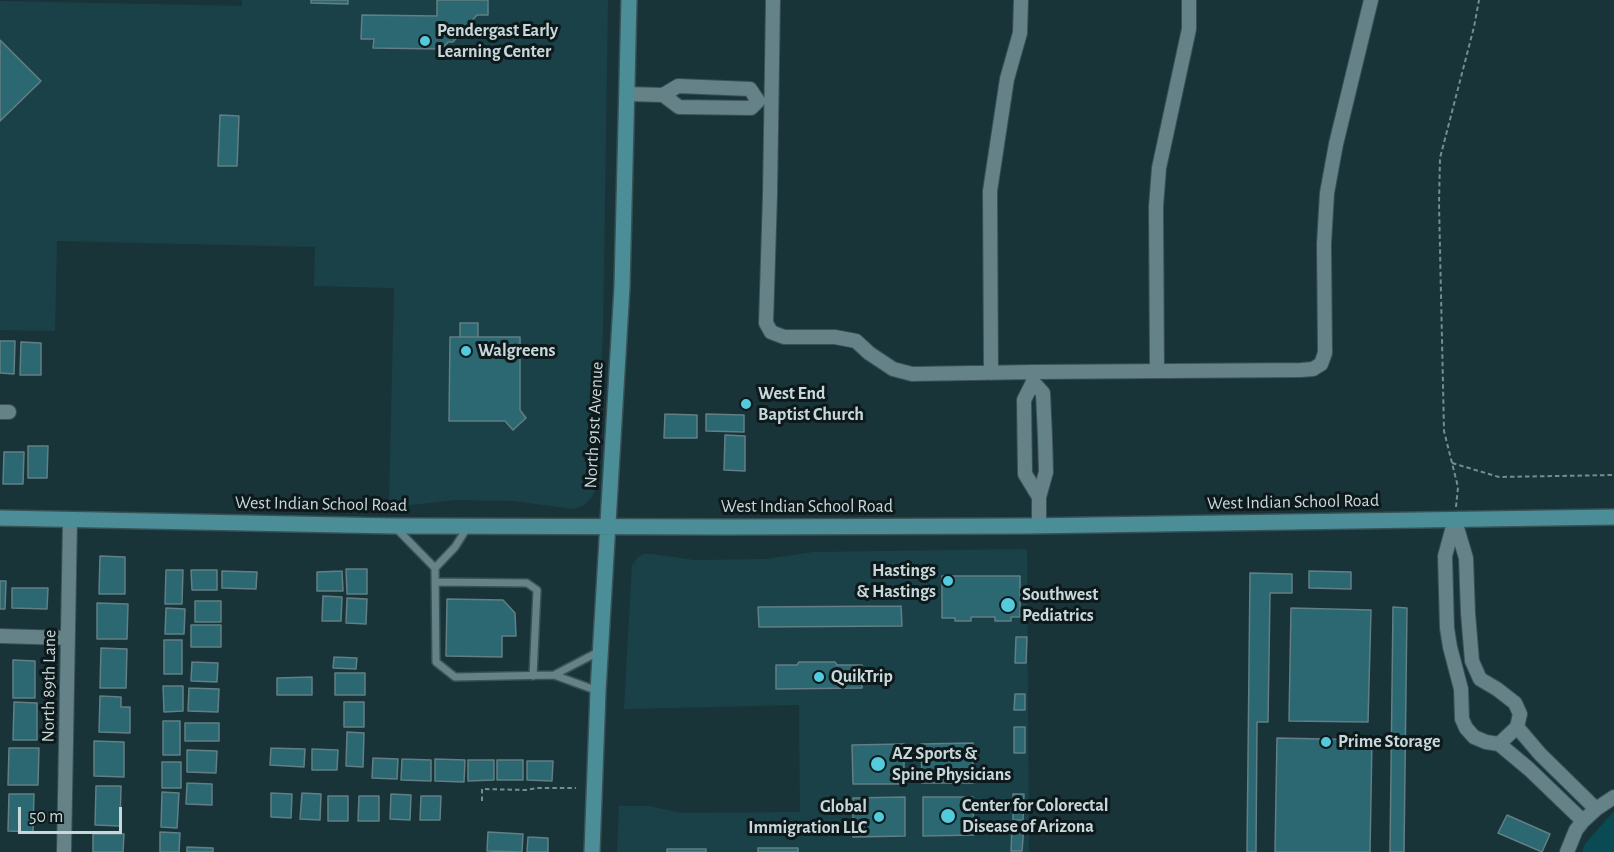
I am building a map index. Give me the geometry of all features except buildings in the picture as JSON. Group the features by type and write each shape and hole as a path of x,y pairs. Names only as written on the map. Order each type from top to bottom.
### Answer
{"main road":[{"name":"North 91st Avenue","path":"592,852 598,691 622,287 629,0"},
{"name":"West Indian School Road","path":"0,518 393,526 609,526 1039,525 1614,517"}],"street":[{"path":"773,0 766,323 771,332 784,337 835,337 856,341 893,369 912,374 991,373 1033,377 1157,370 1300,370 1313,369 1321,364 1325,353 1324,244 1327,193 1336,144 1371,0"},
{"path":"991,373 990,191 1007,79 1020,33 1021,0"},
{"path":"1157,370 1156,207 1159,168 1189,29 1189,0"},
{"path":"627,94 663,95 678,86 750,89 758,101"},
{"path":"663,95 679,107 751,108 758,101 772,102"},
{"path":"1033,377 1043,393 1045,437 1046,472 1038,497 1039,525"},
{"path":"1033,377 1024,400 1025,474 1038,497"},
{"path":"1025,438 1045,437"},
{"path":"1455,519 1466,558 1472,661 1480,679 1515,703 1520,714 1517,727 1499,744"},
{"path":"1455,519 1445,556 1447,628 1461,689 1462,719 1466,729 1474,737 1499,744 1583,821"},
{"name":"North 89th Lane","path":"64,852 70,520"},
{"path":"0,636 68,638"},
{"path":"1517,727 1540,754 1596,808"},
{"path":"1567,852 1576,830 1583,821 1596,808 1614,797"}],"lane":[{"path":"435,568 455,547 468,525"},
{"path":"393,526 435,568 436,662 455,677 554,675 598,691"},
{"path":"436,582 527,583 537,590 533,676"},
{"path":"554,675 601,651"}],"path":[{"path":"1455,519 1458,487 1444,431 1440,158 1479,0"},
{"path":"1452,463 1499,477 1614,475"},
{"path":"482,801 482,789 576,788"}],"shaded area":[{"path":"242,0 608,0 603,330 595,491 584,505 574,509 513,501 455,500 401,506 389,505 394,288 314,286 315,247 57,241 55,331 0,330 0,1 242,6"},
{"path":"1027,549 1029,852 617,852 619,806 649,806 681,813 800,812 799,705 624,709 632,565 638,557 643,554 652,554 694,560 766,559 813,552"},
{"path":"1614,811 1614,852 1582,852 1585,844"}],"place":[{"name":"Pendergast Early Learning Center","path":"425,41"},
{"name":"Walgreens","path":"466,351"},
{"name":"West End Baptist Church","path":"746,404"},
{"name":"Hastings & Hastings","path":"948,581"},
{"name":"Southwest Pediatrics","path":"1008,605"},
{"name":"QuikTrip","path":"819,677"},
{"name":"Prime Storage","path":"1326,742"},
{"name":"AZ Sports & Spine Physicians","path":"878,764"},
{"name":"Center for Colorectal Disease of Arizona","path":"948,816"},
{"name":"Global Immigration LLC","path":"879,817"}]}
